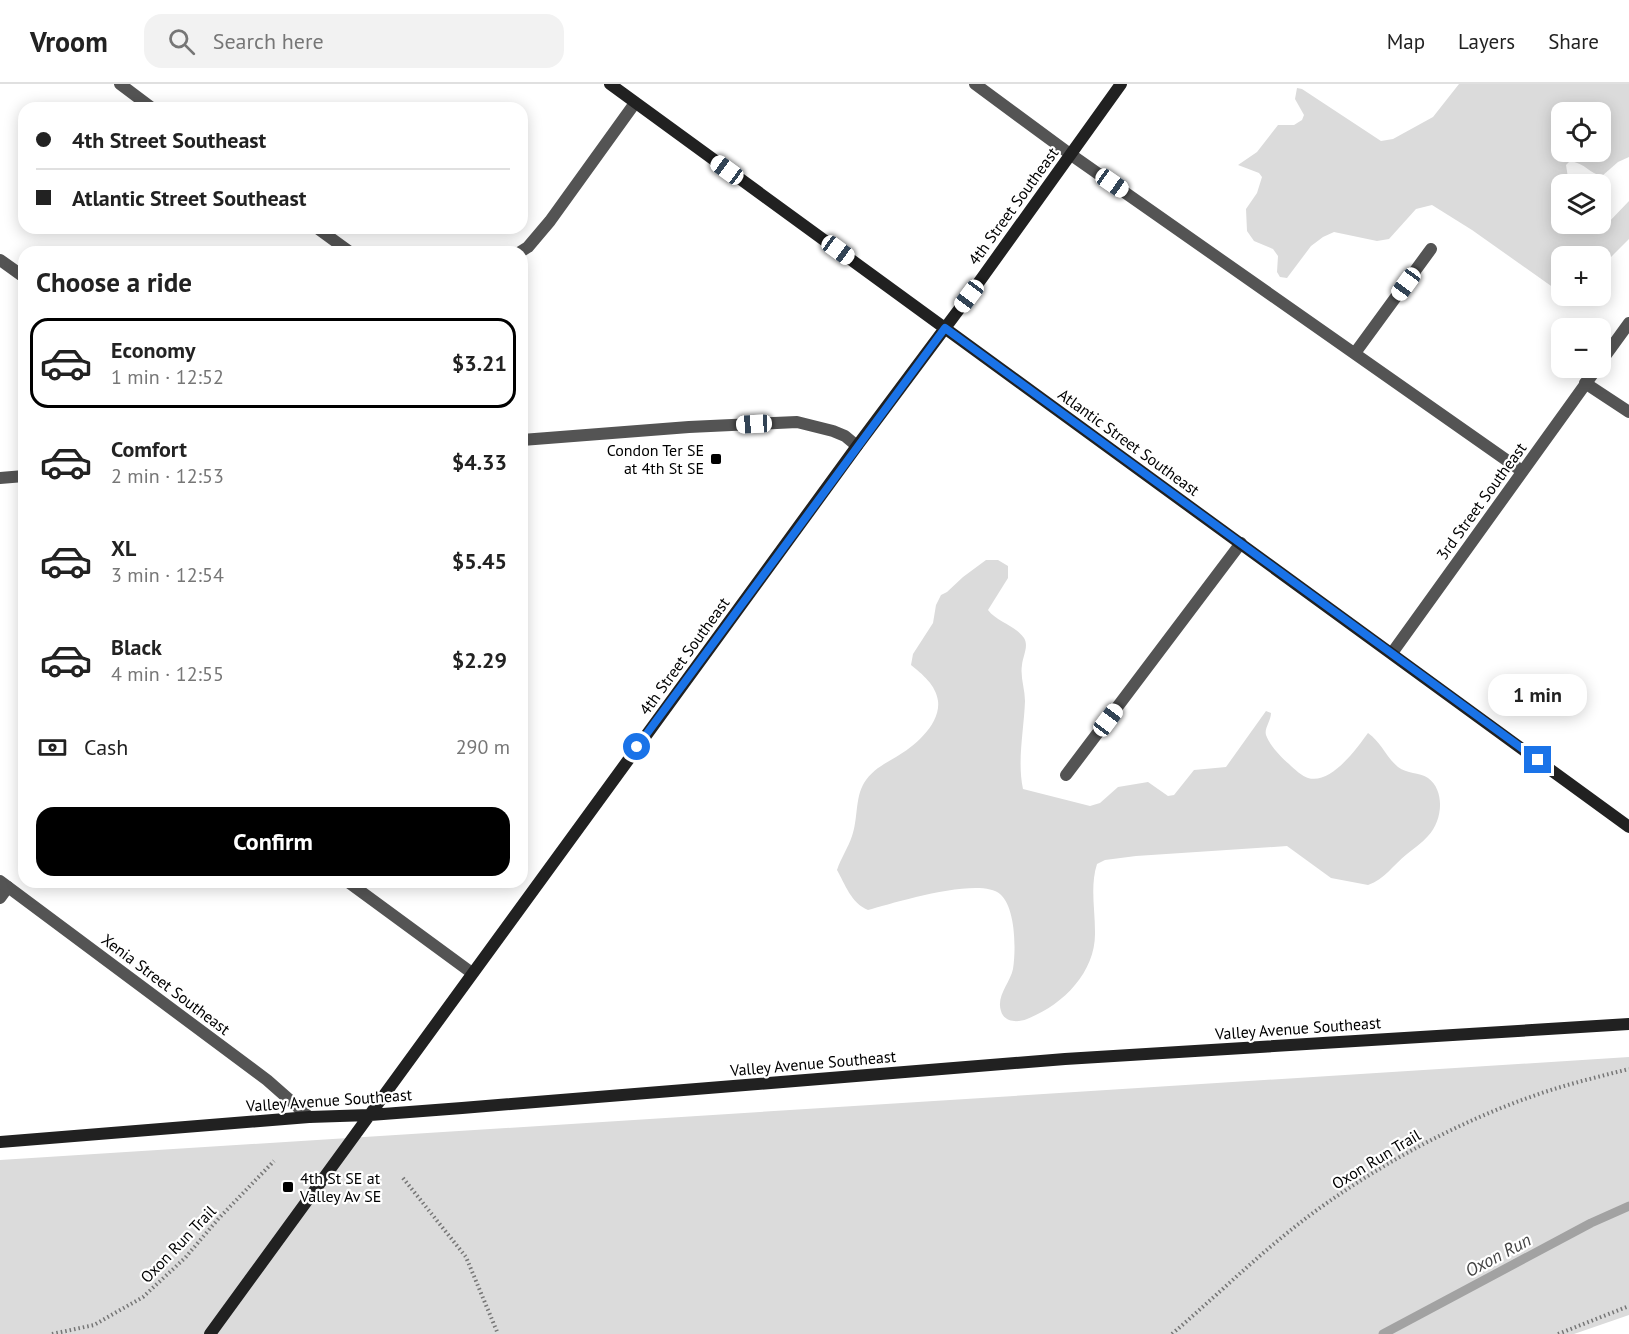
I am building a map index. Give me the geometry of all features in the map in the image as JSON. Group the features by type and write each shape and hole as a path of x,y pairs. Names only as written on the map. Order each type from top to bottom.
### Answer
{"street":[{"path":"120,84 144,102"},
{"name":"Atlantic Street Southeast","path":"610,84 1629,826"},
{"path":"975,84 1522,471"},
{"name":"4th Street Southeast","path":"210,1334 1121,84"},
{"path":"528,247 550,221 635,102"},
{"path":"324,234 342,246"},
{"path":"1355,353 1431,249"},
{"path":"0,260 18,273"},
{"path":"1611,348 1629,323"},
{"name":"3rd Street Southeast","path":"1392,653 1590,378"},
{"path":"1586,383 1629,412"},
{"path":"528,440 689,427 797,422 833,430 857,446"},
{"path":"0,478 18,476"},
{"path":"1066,775 1241,543"},
{"path":"0,898 4,884"},
{"name":"Xenia Street Southeast","path":"4,884 267,1080 309,1117"},
{"path":"356,888 472,973"},
{"name":"Valley Avenue Southeast","path":"0,1142 309,1117 370,1115 1065,1059 1629,1024"}],"path":[{"name":"Oxon Run Trail","path":"1172,1334 1323,1205 1385,1165 1460,1127 1533,1096 1629,1069"},
{"name":"Oxon Run Trail","path":"52,1334 94,1325 143,1297 185,1258 274,1161"},
{"path":"403,1178 466,1257 498,1334"},
{"path":"1558,1334 1629,1307"}],"shaded area":[{"path":"1459,84 1629,84 1629,157 1618,162 1604,174 1594,173 1575,162 1611,162 1611,102 1551,102 1551,162 1569,162 1566,165 1567,174 1551,174 1551,234 1611,234 1611,220 1629,201 1629,239 1611,257 1611,246 1551,246 1551,286 1472,230 1432,205 1416,209 1389,239 1377,241 1334,232 1323,237 1311,246 1287,278 1280,277 1277,272 1278,256 1273,249 1254,241 1247,231 1246,209 1257,193 1262,177 1259,173 1238,165 1257,152 1278,125 1294,125 1302,120 1304,115 1295,99 1297,88 1302,89 1381,141 1393,139 1433,117"},
{"path":"986,560 998,560 1008,566 1008,578 988,610 1020,634 1026,644 1022,670 1025,701 1021,756 1023,789 1090,806 1100,803 1118,787 1148,782 1168,796 1174,795 1194,770 1226,767 1266,711 1271,713 1266,732 1270,743 1293,768 1308,778 1317,779 1334,771 1350,756 1368,733 1398,767 1424,776 1434,784 1440,798 1440,807 1433,830 1384,875 1368,885 1331,878 1287,846 1105,860 1097,864 1095,872 1094,947 1083,973 1065,996 1040,1013 1023,1020 1008,1019 1001,1011 1000,1000 1013,969 1014,930 1009,909 1000,894 990,889 956,889 868,910 853,898 837,870 852,836 859,795 864,783 878,768 918,741 931,726 938,710 937,695 928,680 911,665 913,654 933,623 936,605 941,595"},
{"path":"1629,1057 1629,1315 1574,1334 0,1334 0,1160"}],"waterway":[{"name":"Oxon Run","path":"1383,1334 1591,1223 1629,1206"}],"place":[{"name":"Condon Ter SE at 4th St SE","path":"716,459"},
{"name":"4th St SE at Valley Av SE","path":"288,1187"}],"route":[{"path":"637,747 945,328 1538,760"}]}
